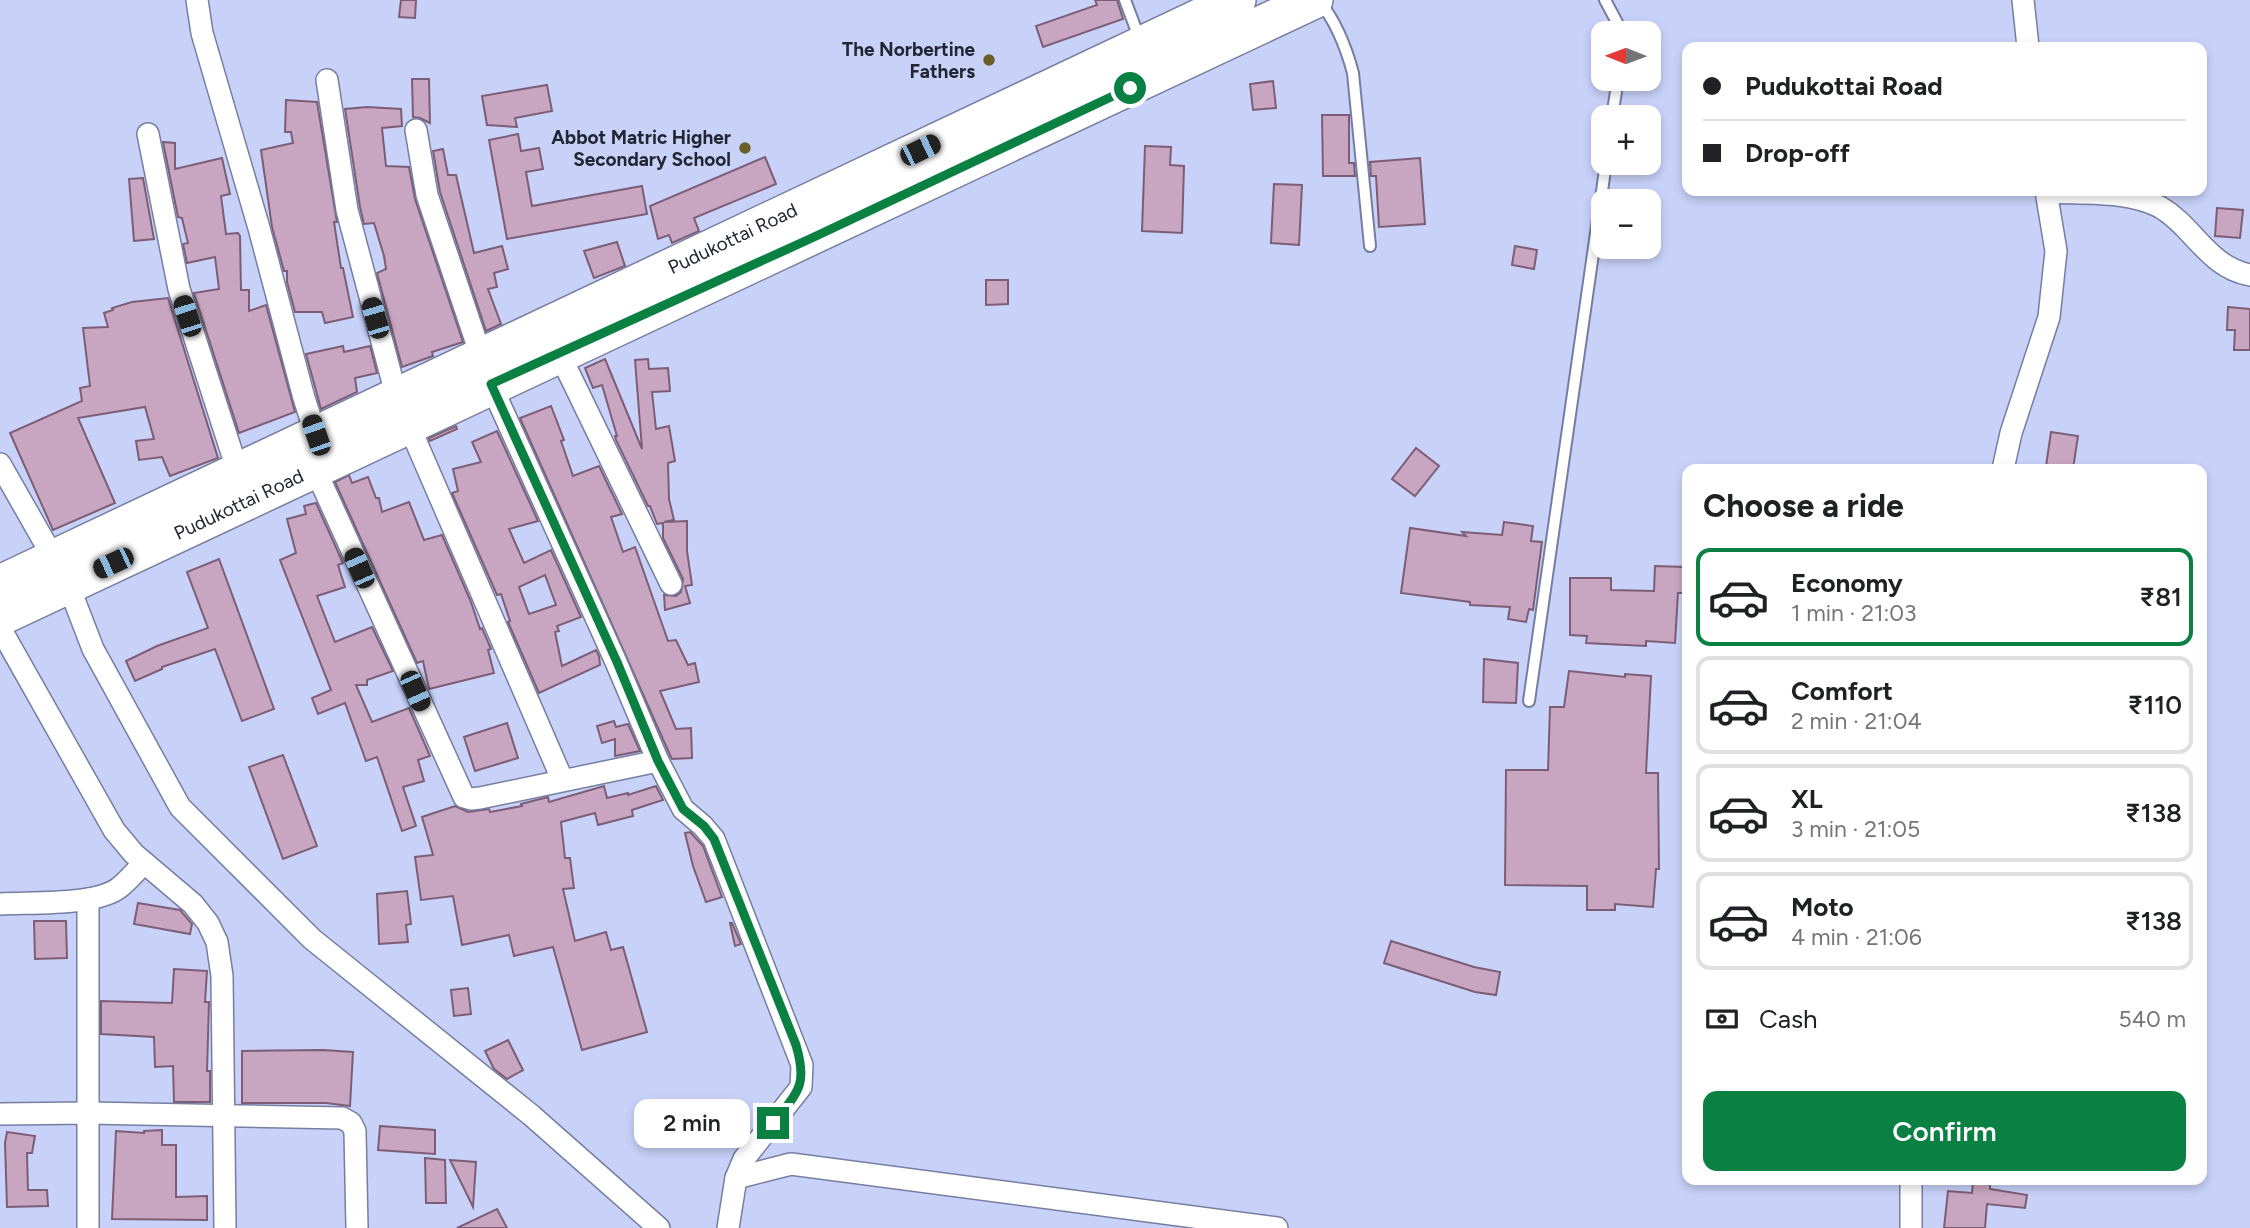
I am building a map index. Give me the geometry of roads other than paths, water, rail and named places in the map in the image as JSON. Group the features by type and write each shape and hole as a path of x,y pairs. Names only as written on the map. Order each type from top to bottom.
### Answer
{"highway":[{"name":"Pudukottai Road","path":"486,370 559,353 1142,46 1237,0"},
{"name":"Pudukottai Road","path":"0,584 61,571 486,370 806,223 1316,0"},
{"name":"Pudukottai Road","path":"0,617 61,571 238,472 316,452"}],"street":[{"path":"197,0 206,46 259,228 316,452 464,797 480,798 658,761"},
{"path":"2023,0 2027,42"},
{"path":"327,80 347,209 403,411 562,779"},
{"path":"416,130 427,195 486,370 617,662 658,761 683,809 704,826 714,839 802,1065 801,1087 744,1159 736,1178 728,1228"},
{"path":"148,134 178,289 238,472"},
{"path":"2004,464 2011,433 2049,317 2056,251 2048,196"},
{"path":"2121,196 2146,201 2162,208 2225,267 2250,275"},
{"path":"559,353 671,584"},
{"path":"0,464 61,571 93,649 180,807 312,939 531,1115 659,1228"},
{"path":"0,628 114,830 144,863 193,904 208,923 217,942 222,976 225,1228"},
{"path":"0,904 104,896 119,888 144,863"},
{"path":"88,899 88,1228"},
{"path":"0,1114 342,1118 351,1123 355,1131 357,1228"},
{"path":"736,1178 791,1164 1277,1228"},
{"path":"1911,1185 1912,1228"}],"lane":[{"path":"1125,0 1142,46"},
{"path":"1316,0 1331,15 1353,73 1370,246"},
{"path":"1605,0 1616,21"},
{"path":"1529,701 1604,175"}],"place":[{"name":"The Norbertine Fathers","path":"989,60"},
{"name":"Abbot Matric Higher Secondary School","path":"745,148"}]}
